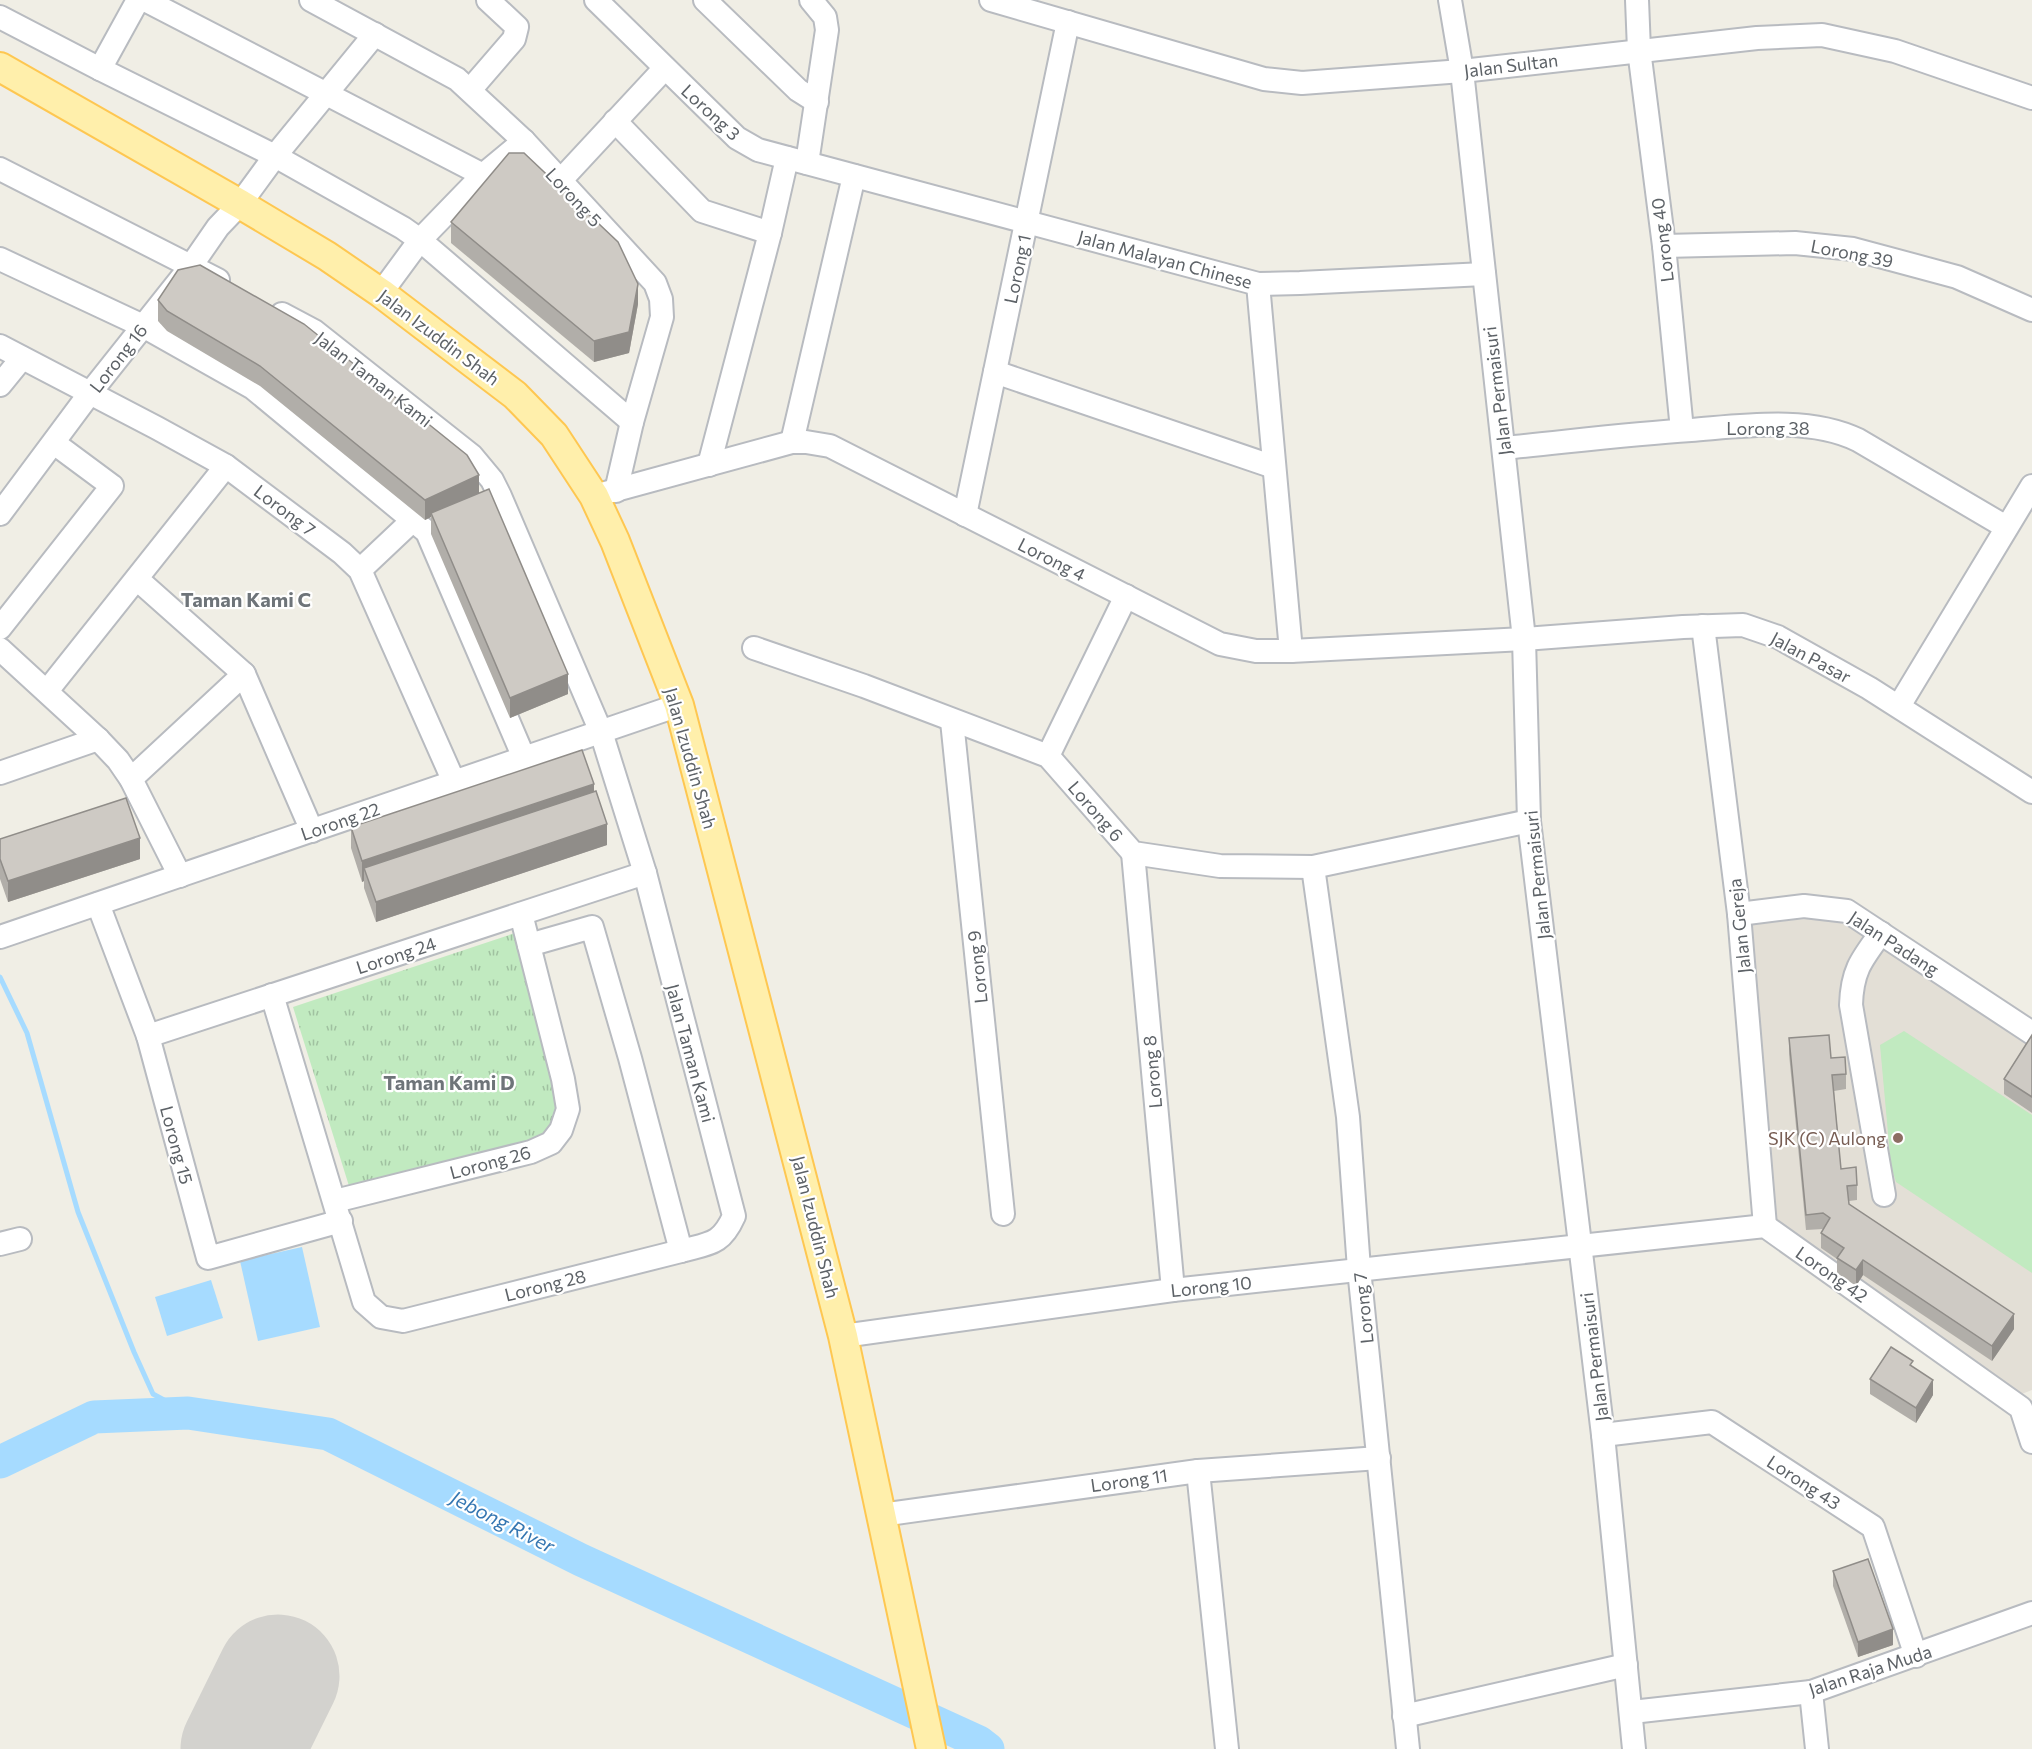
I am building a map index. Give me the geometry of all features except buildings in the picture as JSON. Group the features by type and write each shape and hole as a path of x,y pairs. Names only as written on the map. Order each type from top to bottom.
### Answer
{"main road":[{"name":"Jalan Izuddin Shah","path":"0,67 240,204 327,256 381,293 514,395 554,435 605,493 615,541 679,705 843,1336 931,1749"}],"street":[{"path":"100,69 138,0"},
{"path":"145,0 483,175"},
{"name":"Lorong 5","path":"311,0 442,69 470,90 524,141 655,284 661,299 662,317 632,422 605,493"},
{"path":"470,90 517,33 517,27 488,0"},
{"name":"Lorong 3","path":"596,0 737,138 758,150 855,176"},
{"path":"705,0 798,90 818,102"},
{"path":"709,465 770,233 818,102 827,30 825,17 811,0"},
{"name":"Jalan Sultan","path":"991,0 1264,79 1284,82 1302,83 1462,71 1757,38 1822,35 1895,51 2032,98"},
{"name":"Jalan Permaisuri","path":"1450,0 1462,71 1524,639 1529,821 1603,1436 1634,1749"},
{"name":"Lorong 40","path":"1637,0 1639,50 1664,246 1682,430"},
{"path":"0,17 275,156 404,228 632,422"},
{"name":"Lorong 1","path":"965,515 1068,22"},
{"name":"Lorong 16","path":"0,514 90,393 191,266 218,227 240,204 275,156 375,34"},
{"path":"560,181 665,68"},
{"path":"615,121 702,211 770,233"},
{"path":"381,293 420,240 483,175 524,141"},
{"path":"0,170 232,288"},
{"path":"792,442 855,176"},
{"name":"Jalan Malayan Chinese","path":"855,176 1258,284 1300,284 1484,274"},
{"name":"Lorong 39","path":"1664,246 1795,243 1853,249 1957,277 2032,310"},
{"path":"0,259 143,326 253,388 429,525 524,758"},
{"path":"1258,284 1291,651"},
{"name":"Jalan Taman Kami","path":"263,304 314,331 472,456 492,480 491,501 601,732"},
{"name":"Lorong 7","path":"0,346 226,466 342,552 360,570 454,782"},
{"path":"0,385 22,358"},
{"path":"995,372 1274,467"},
{"name":"Lorong 38","path":"1504,448 1766,424 1827,428 1843,433 2006,527"},
{"name":"Lorong 4","path":"605,493 792,442 806,442 830,446 1220,644 1256,651 1291,651 1524,639"},
{"path":"0,628 112,486 54,443"},
{"path":"46,691 226,466"},
{"path":"1899,706 2032,486"},
{"path":"360,570 429,525"},
{"path":"137,579 244,674 312,831"},
{"path":"1048,756 1126,596"},
{"name":"Jalan Pasar","path":"1524,639 1702,626 1743,626 1779,637 1899,706 2032,792"},
{"name":"Jalan Gereja","path":"1702,626 1739,914 1765,1226"},
{"name":"Lorong 6","path":"754,648 864,686 1048,756 1133,854 1220,866 1313,867 1529,821"},
{"path":"0,649 118,760 131,778 180,876"},
{"path":"131,778 244,674"},
{"name":"Lorong 22","path":"5,936 679,705"},
{"name":"Lorong 9","path":"952,721 1003,1214"},
{"path":"601,732 645,873"},
{"path":"0,773 98,739"},
{"name":"Lorong 8","path":"1133,854 1173,1290"},
{"name":"Lorong 7","path":"1313,867 1348,1118 1359,1269 1408,1749"},
{"name":"Jalan Taman Kami","path":"645,873 734,1216 727,1232"},
{"name":"Lorong 24","path":"148,1036 645,873"},
{"name":"Lorong 15","path":"98,904 148,1036 208,1258 338,1211"},
{"name":"Jalan Padang","path":"1739,914 1804,906 1847,911 2032,1033"},
{"name":"Lorong 26","path":"338,1211 531,1152 551,1143 561,1130 568,1109 563,1079 521,914"},
{"path":"529,945 592,927 630,1058 681,1251"},
{"path":"1881,933 1855,972 1851,1005 1884,1195"},
{"path":"272,995 338,1211"},
{"name":"Lorong 28","path":"338,1211 364,1302 381,1317 402,1321 681,1251 717,1241 727,1232"},
{"path":"1581,1246 1765,1226"},
{"name":"Lorong 42","path":"1765,1226 2027,1406 2032,1442"},
{"name":"Lorong 10","path":"843,1336 1173,1290 1581,1246"},
{"name":"Lorong 43","path":"1603,1436 1712,1422 1873,1527 1916,1656"},
{"name":"Lorong 11","path":"881,1515 1198,1471 1379,1458"},
{"path":"1198,1471 1227,1749"},
{"name":"Jalan Raja Muda","path":"1632,1712 1811,1692 2032,1613"},
{"path":"1404,1716 1626,1665"},
{"path":"1811,1692 1817,1749"}],"shaded area":[{"name":"SJK (C) Aulong","path":"1837,916 2032,1046 2032,1390 2019,1395 1772,1230 1746,925"}],"green space":[{"path":"515,933 560,1107 554,1124 542,1138 349,1186 293,1007"},
{"path":"1904,1031 2032,1115 2032,1273 1896,1182 1891,1166 1880,1045"}],"water":[{"path":"302,1247 320,1327 258,1341 240,1261"},
{"path":"211,1280 223,1318 167,1336 155,1297"}],"waterway":[{"path":"0,977 27,1033 78,1212 134,1352 153,1394 188,1413"},
{"name":"Jebong River","path":"0,1462 94,1417 188,1413 328,1434 581,1560 979,1742 988,1749"}],"runway":[{"path":"242,1749 278,1676"}],"place":[{"name":"SJK (C) Aulong","path":"1898,1138"}],"district":[{"name":"Taman Kami C","path":"246,599"},
{"name":"Taman Kami D","path":"449,1082"}]}
